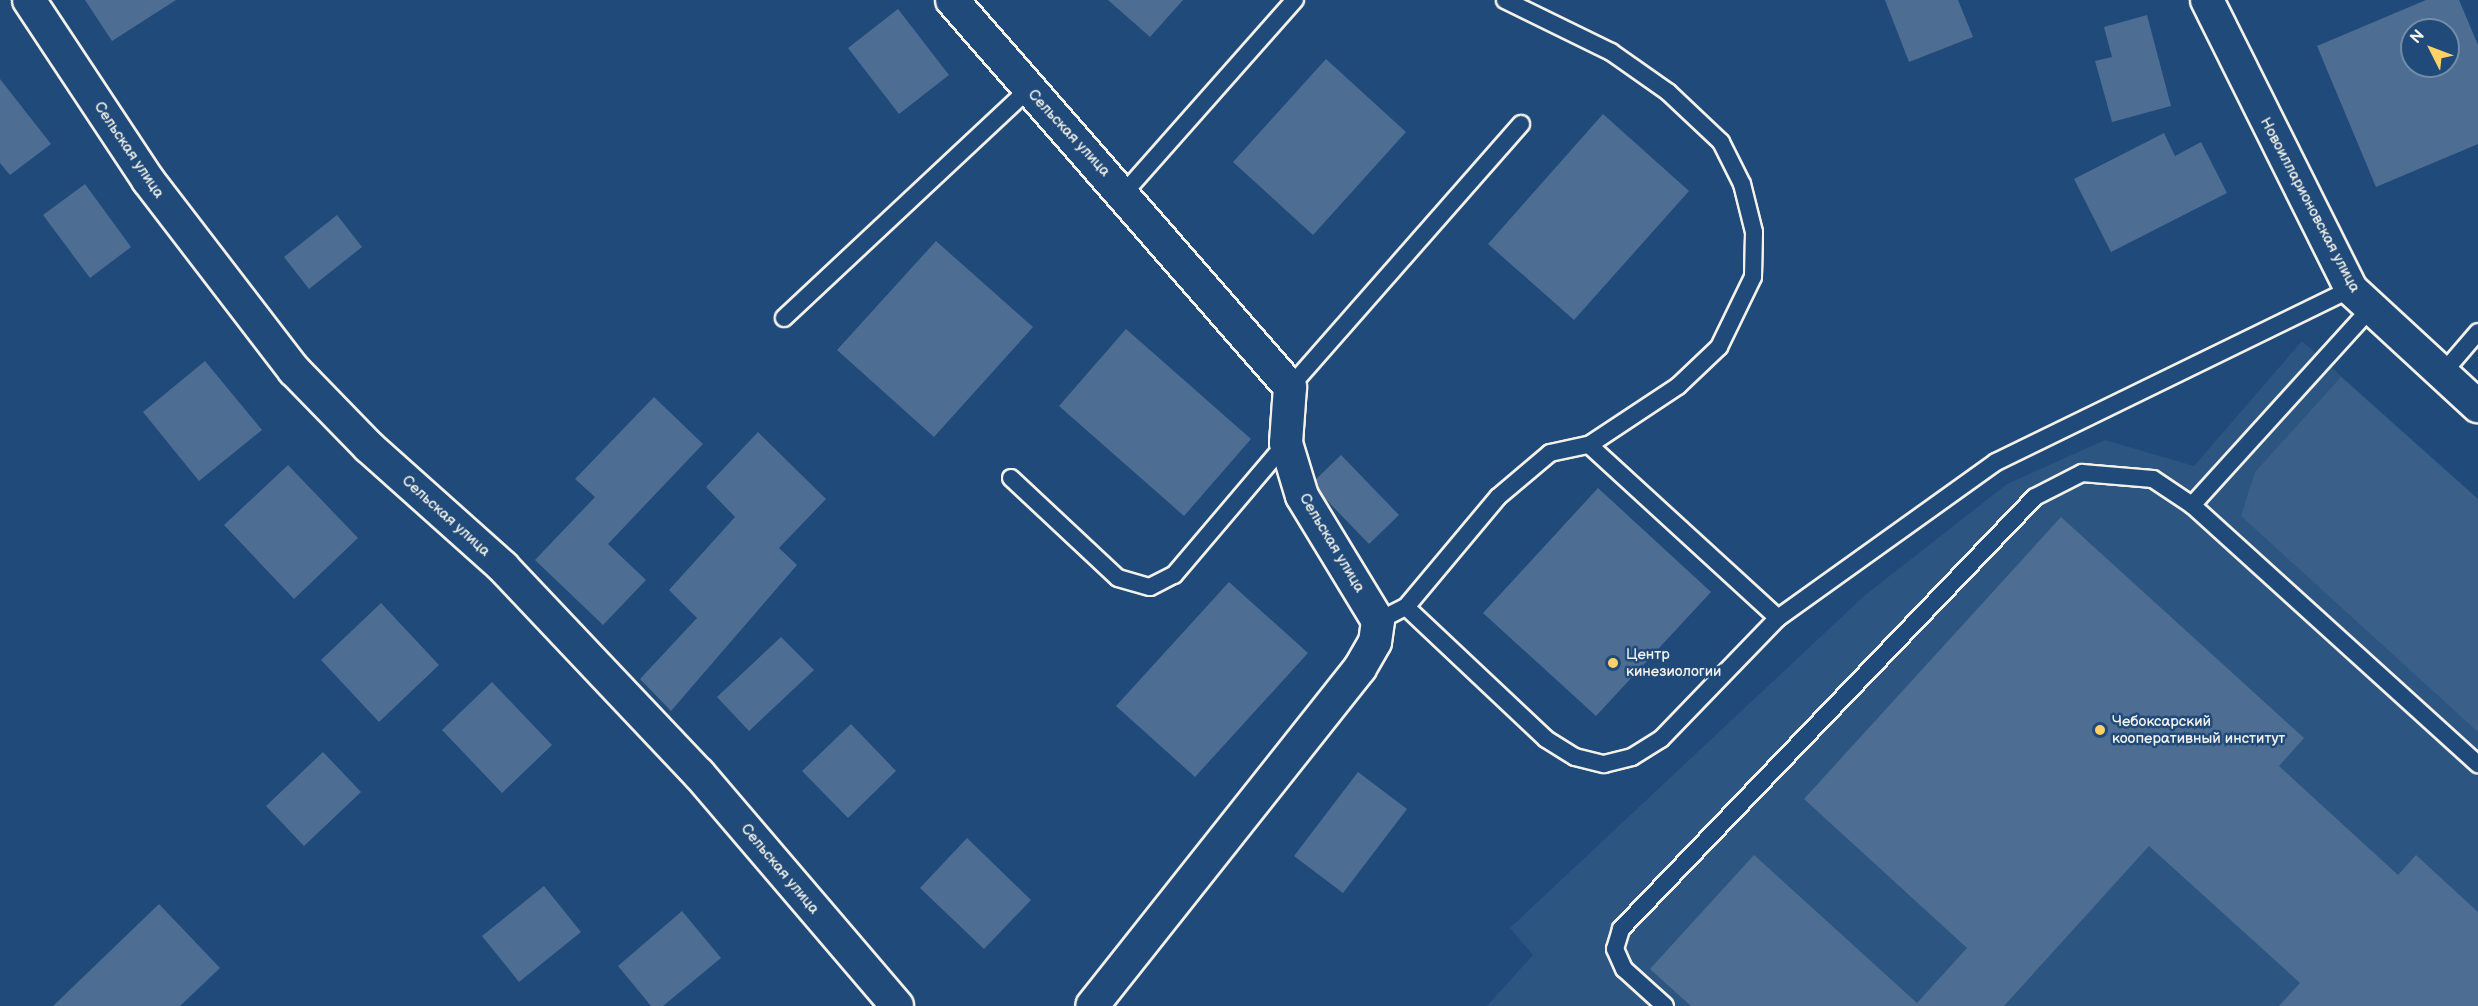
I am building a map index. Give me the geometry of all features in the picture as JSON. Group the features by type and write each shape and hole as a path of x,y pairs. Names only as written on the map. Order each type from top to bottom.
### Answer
{"street":[{"name":"Сельская улица","path":"29,0 148,180 294,370 369,447 503,567 699,774 897,1006"},
{"name":"Сельская улица","path":"952,0 1124,193 1290,387 1286,443 1302,496 1378,621"},
{"name":"Новоилларионовская улица","path":"2207,0 2361,299 2478,406"},
{"path":"1092,1006 1360,668 1375,642 1378,621"}],"lane":[{"path":"1124,193 1295,0"},
{"path":"1378,621 1406,607 1498,496 1550,453 1589,445 1678,386 1719,347 1739,316 1753,277 1754,232 1742,184 1721,142 1668,92 1611,52 1505,0"},
{"path":"784,318 1029,89"},
{"path":"1290,387 1521,124"},
{"path":"1406,607 1546,739 1575,756 1605,764 1632,757 1661,739 1778,618 1996,462 2361,299"},
{"path":"2192,505 2361,299"},
{"path":"2442,374 2478,332"},
{"path":"1011,478 1118,578 1150,587 1174,575 1286,443"},
{"path":"1589,445 1778,618"},
{"path":"1665,1006 1624,969 1615,949 1621,929 2035,497 2082,473 2153,479 2192,505 2478,764"}],"shaded area":[{"name":"Чебоксарский кооперативный институт","path":"2302,341 2478,499 2478,1006 1487,1006 1533,955 1510,928 1864,596 2007,484 2105,440 2194,466"},
{"path":"2341,377 2478,499 2478,732 2241,516 2255,472"}],"building":[{"path":"85,0 176,0 112,41"},
{"path":"1108,0 1183,0 1150,37"},
{"path":"1885,0 1958,0 1973,37 1909,62"},
{"path":"2426,0 2459,0 2478,45 2478,144 2376,187 2317,46"},
{"path":"898,9 949,75 899,114 848,48"},
{"path":"2147,15 2171,106 2112,122 2095,61 2112,57 2104,27"},
{"path":"1326,59 1406,132 1313,235 1233,162"},
{"path":"0,79 51,144 10,175 0,163"},
{"path":"1603,114 1689,191 1574,320 1488,244"},
{"path":"2164,133 2175,156 2201,142 2227,193 2111,252 2074,179"},
{"path":"85,184 131,247 90,278 43,215"},
{"path":"337,215 362,247 309,289 284,257"},
{"path":"936,241 1033,327 934,437 837,350"},
{"path":"1126,329 1251,439 1184,516 1059,406"},
{"path":"205,361 262,430 199,481 143,412"},
{"path":"654,397 703,444 608,544 646,580 603,625 535,560 595,497 575,479"},
{"path":"758,432 826,499 779,548 797,565 671,711 640,679 697,618 669,590 735,517 706,487"},
{"path":"1341,455 1399,515 1369,544 1311,484"},
{"path":"288,465 358,538 294,599 224,525"},
{"path":"1598,488 1711,592 1596,716 1483,613"},
{"path":"2061,517 2304,738 2279,766 2398,875 2416,855 2478,912 2478,1006 2279,1006 2300,983 2149,846 2004,1006 1691,1006 1650,969 1754,855 1917,1003 1967,948 1804,799"},
{"path":"1229,582 1308,653 1195,777 1116,706"},
{"path":"381,603 439,665 379,722 321,660"},
{"path":"781,637 814,670 749,731 717,697"},
{"path":"492,682 552,745 502,793 442,730"},
{"path":"851,724 896,771 848,818 802,771"},
{"path":"323,752 361,792 304,846 266,806"},
{"path":"1358,772 1407,809 1343,893 1294,856"},
{"path":"967,838 1031,900 984,949 920,888"},
{"path":"544,886 581,932 519,982 482,936"},
{"path":"159,904 220,968 180,1006 53,1006"},
{"path":"682,911 721,958 663,1006 651,1006 618,966"}],"place":[{"name":"Центр кинезиологии","path":"1613,663"},
{"name":"Чебоксарский кооперативный институт","path":"2100,730"}]}
